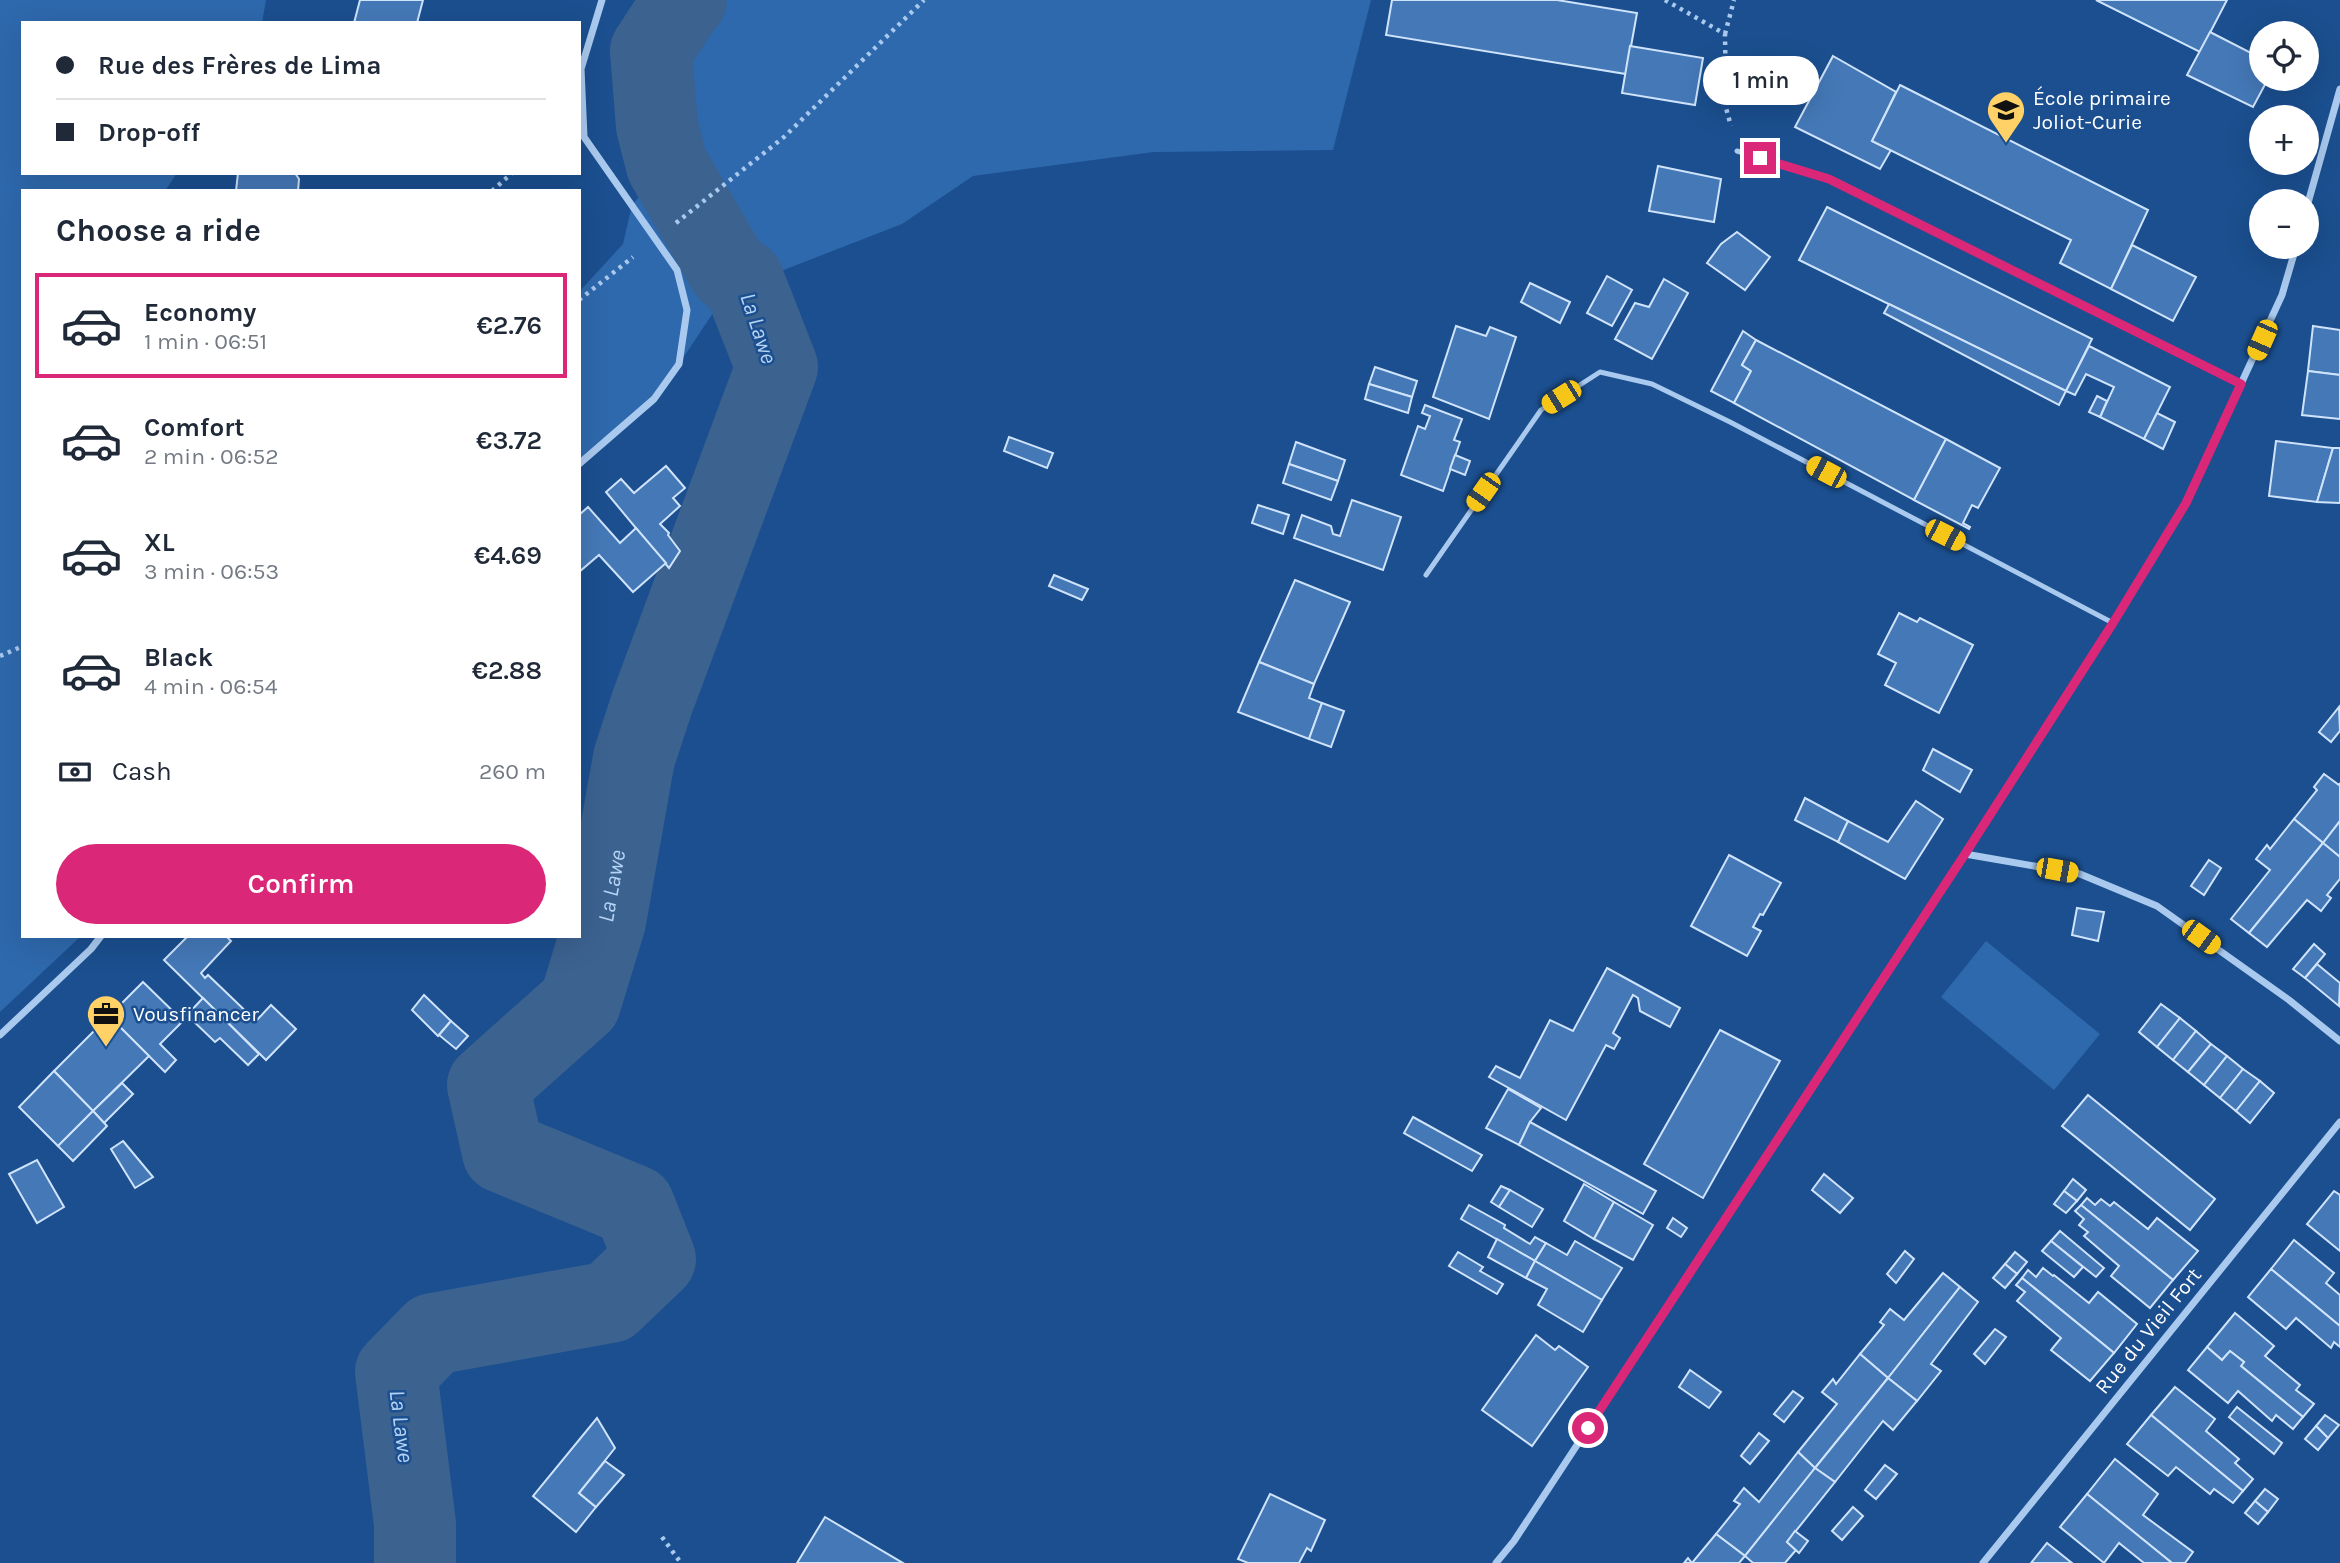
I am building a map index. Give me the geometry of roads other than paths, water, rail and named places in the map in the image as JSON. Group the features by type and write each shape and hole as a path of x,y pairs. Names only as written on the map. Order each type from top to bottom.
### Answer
{"street":[{"path":"581,462 654,398 680,365 687,310 677,270 584,137 581,69 602,0"},
{"path":"2312,189 2340,89"},
{"path":"1496,1563 1514,1541 1965,854 2113,623 2186,503 2282,295 2292,259"},
{"path":"1965,854 2080,874 2157,905 2289,1000 2340,1041"},
{"path":"0,1035 99,938"},
{"name":"Rue du Vieil Fort","path":"1983,1563 2340,1122"}],"lane":[{"path":"1737,151 1829,179 2241,384"},
{"path":"1426,575 1541,410 1600,372 1652,384 1719,416 2113,623"}],"waterway":[{"name":"La Lawe","path":"415,1563 415,1524 396,1372 433,1334 610,1302 655,1259 634,1206 503,1152 488,1085 580,1003 605,921 634,758 777,367 743,280 729,271 667,165 657,126 651,51 686,0"}],"place":[{"name":"École primaire Joliot-Curie","path":"2006,144"},
{"name":"Vousfinancer","path":"106,1048"}]}
